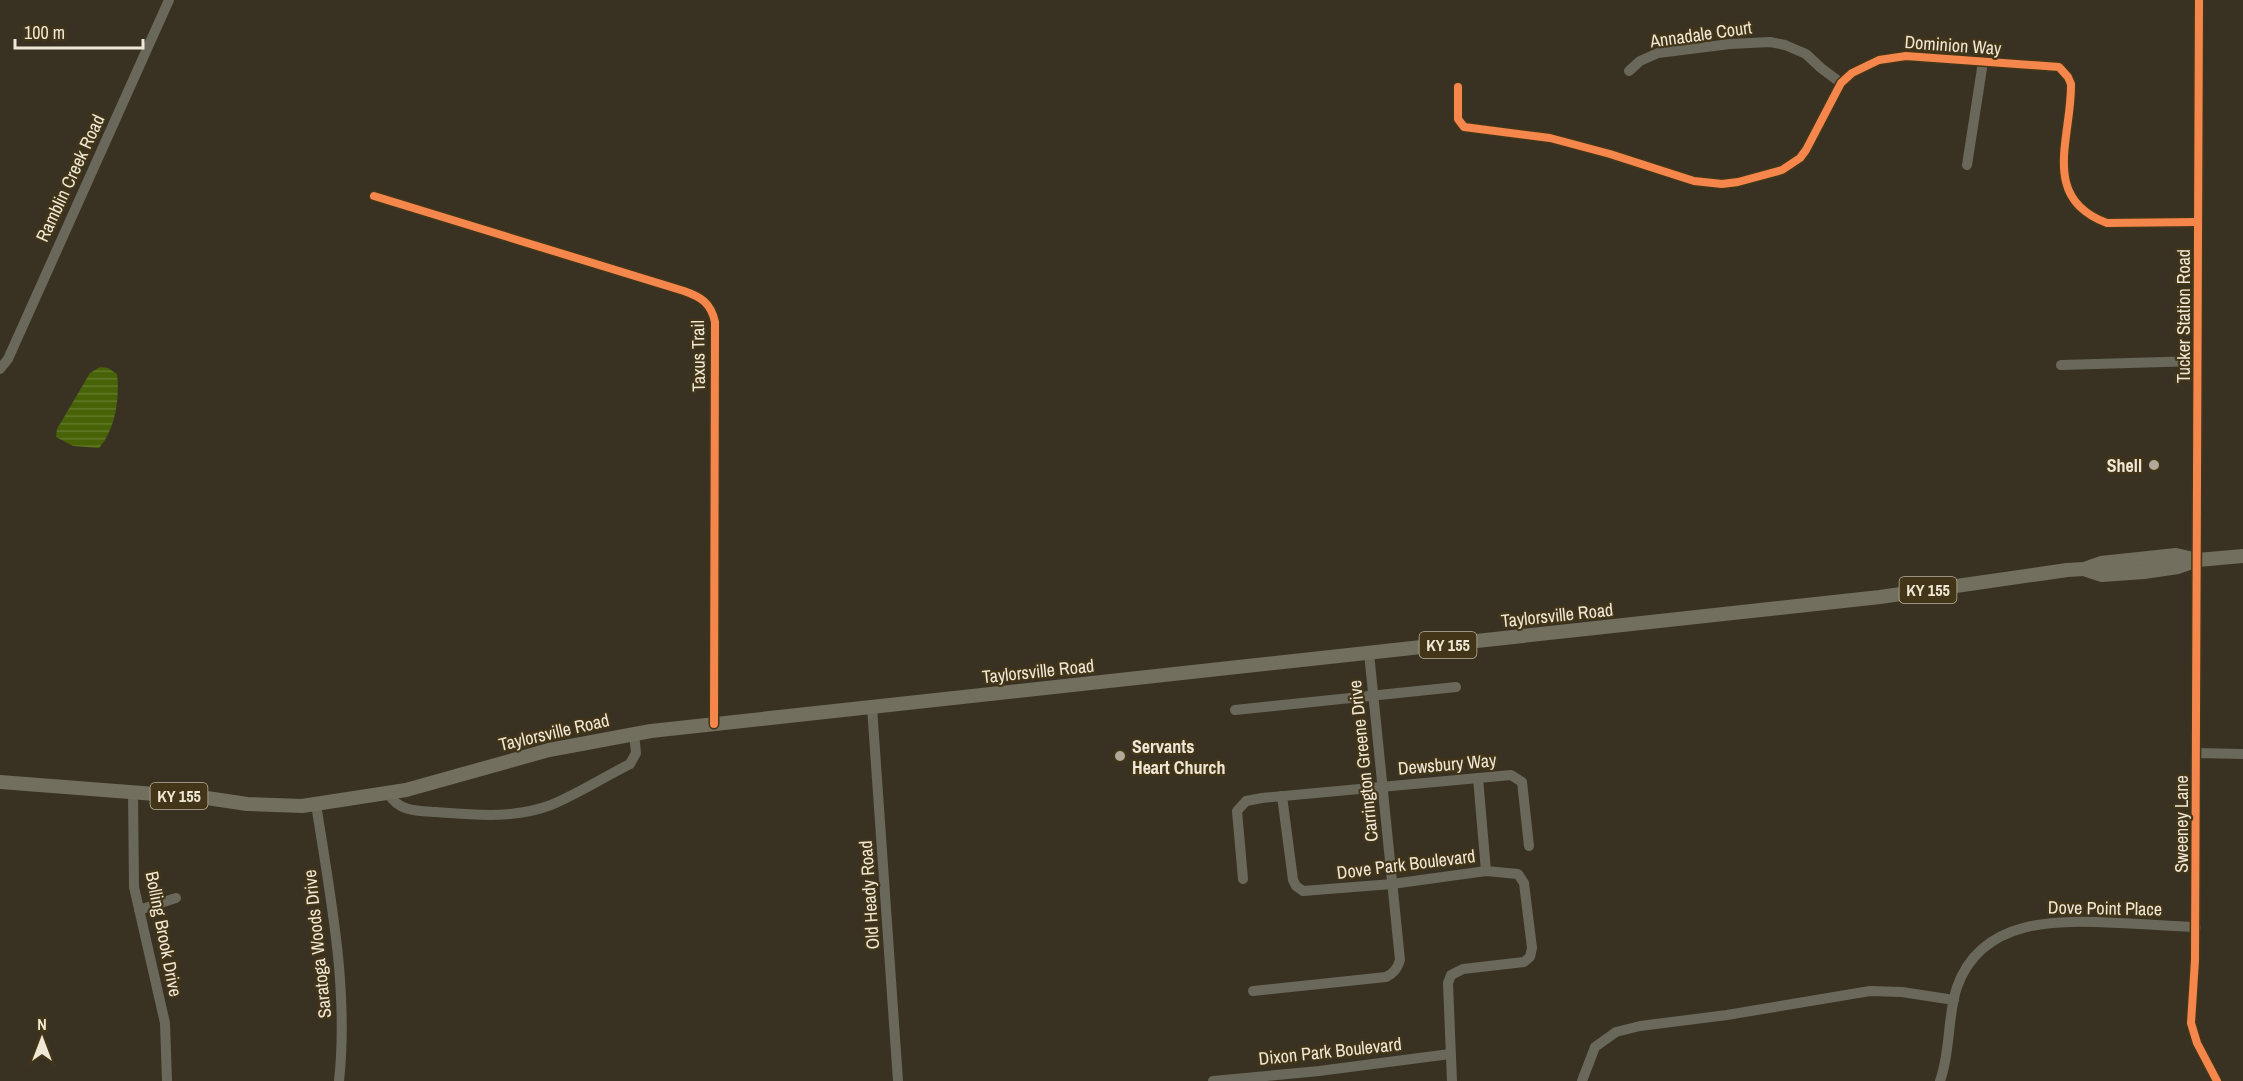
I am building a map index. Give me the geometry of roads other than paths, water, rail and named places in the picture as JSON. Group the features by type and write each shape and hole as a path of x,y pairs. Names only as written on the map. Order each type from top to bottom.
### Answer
{"main road":[{"name":"Taylorsville Road","path":"0,782 256,805 302,806 430,784 549,750 634,733 1880,597 2084,569 2101,563 2176,555 2198,560 2243,556"}],"street":[{"name":"Ramblin Creek Road","path":"0,369 8,359 70,216 169,0"},
{"name":"Tucker Station Road","path":"2198,560 2199,0"},
{"name":"Annadale Court","path":"1629,71 1640,62 1658,53 1730,44 1770,42 1791,47 1806,54 1841,83"},
{"name":"Dominion Way","path":"1458,87 1458,119 1464,127 1550,138 1610,154 1694,181 1722,184 1759,178 1782,170 1800,158 1841,83 1865,66 1893,57 2059,67 2068,77 2071,92 2063,176 2068,193 2082,208 2107,223 2198,222"},
{"path":"1967,165 1983,62"},
{"name":"Taxus Trail","path":"374,196 684,291 700,297 709,306 715,322 712,643 714,724"},
{"path":"2061,365 2198,361"},
{"name":"Sweeney Lane","path":"2198,560 2196,927 2191,1023 2197,1043 2217,1081"},
{"name":"Carrington Greene Drive","path":"1253,991 1379,978 1394,973 1400,960 1369,653"},
{"path":"1235,710 1456,687"},
{"name":"Old Heady Road","path":"872,707 898,1081"},
{"path":"388,793 397,805 410,810 485,816 526,811 552,804 630,764 636,753 634,733"},
{"path":"2196,753 2243,754"},
{"name":"Dewsbury Way","path":"1243,879 1237,811 1246,801 1282,796 1511,775 1522,782 1529,846"},
{"path":"1478,778 1486,872"},
{"name":"Bolling Brook Drive","path":"133,793 134,887 165,1023 167,1081"},
{"name":"Dove Park Boulevard","path":"1282,796 1293,880 1296,886 1303,891 1392,884 1486,872 1518,874 1524,883 1532,948 1530,957 1524,962 1463,969 1451,975 1448,983 1452,1081"},
{"name":"Saratoga Woods Drive","path":"316,804 339,976 342,1042 339,1081"},
{"path":"139,910 176,898"},
{"name":"Dove Point Place","path":"1940,1081 1948,1052 1954,1000 1958,986 1973,960 1995,940 2022,927 2067,922 2196,927"},
{"path":"1582,1081 1595,1047 1617,1032 1640,1026 1727,1015 1870,991 1902,992 1954,1000"},
{"name":"Dixon Park Boulevard","path":"1213,1081 1319,1076 1450,1054"}],"place":[{"name":"Shell","path":"2154,465"},
{"name":"Servants Heart Church","path":"1120,756"}]}
